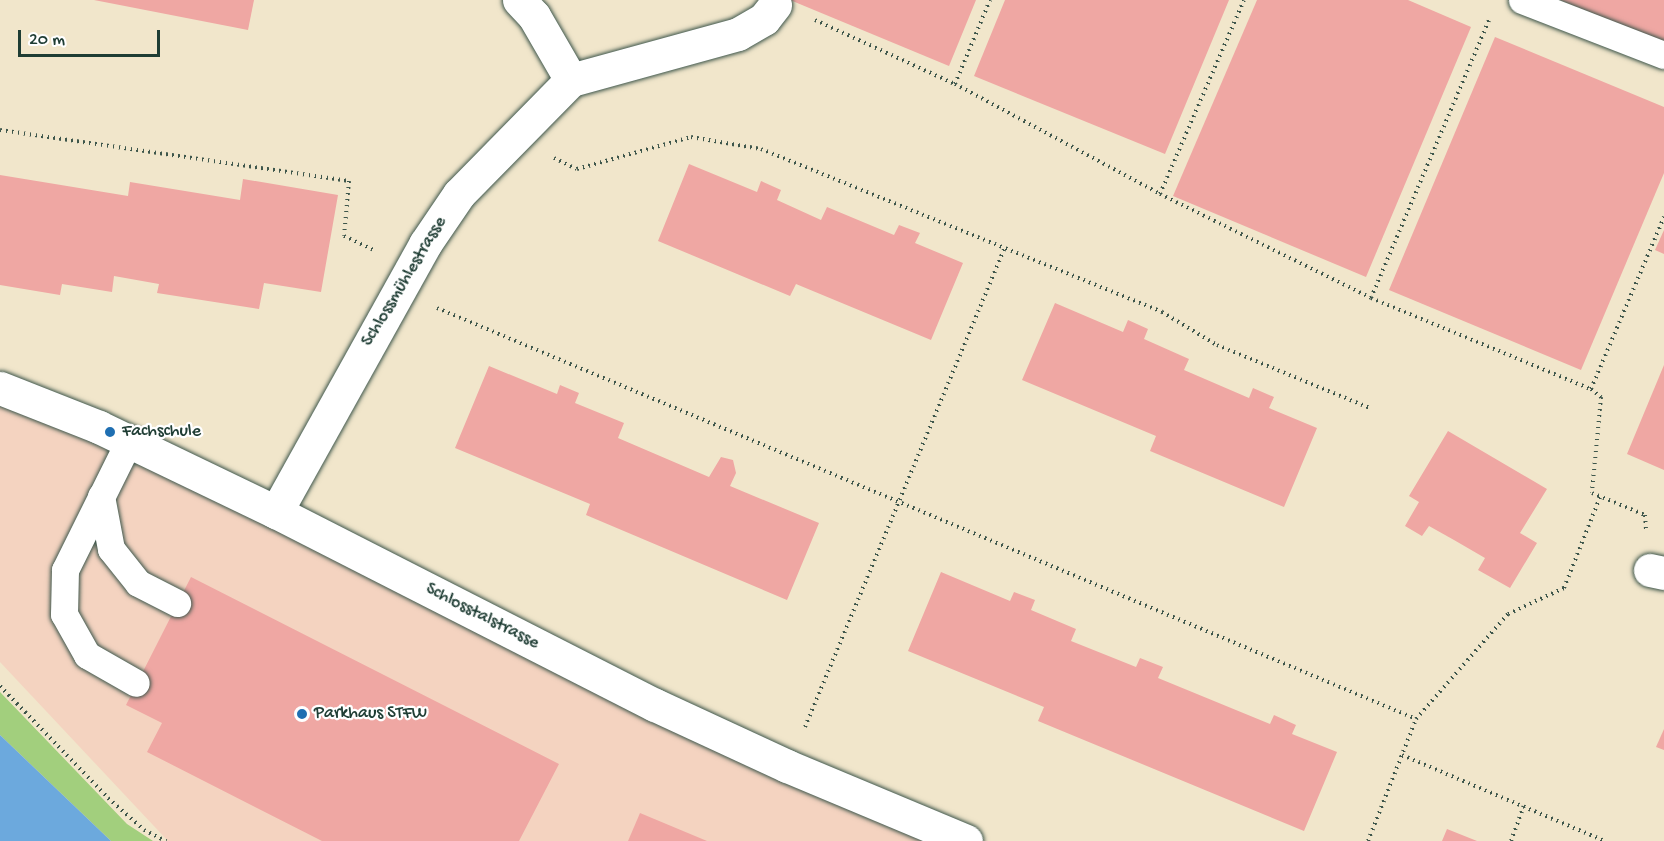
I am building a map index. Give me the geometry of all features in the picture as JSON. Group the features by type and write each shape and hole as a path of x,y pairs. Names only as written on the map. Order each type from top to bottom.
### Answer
{"main road":[{"path":"519,0 534,16 571,80"},
{"name":"Schlossmühlestrasse","path":"276,512 398,291 459,194 571,80 738,34 764,19 789,10"},
{"name":"Schlosstalstrasse","path":"0,388 129,441 276,512 655,705 787,766 966,841"}],"lane":[{"path":"1522,0 1664,55"},
{"path":"129,441 65,570 64,614 87,655 136,683"},
{"path":"101,496 111,549 138,582 177,603"}],"path":[{"path":"955,84 990,0"},
{"path":"1160,194 1244,0"},
{"path":"789,10 955,84 1160,194 1371,298 1591,389 1601,398 1592,493 1645,515 1657,572"},
{"path":"1371,298 1493,11"},
{"path":"0,130 349,181 344,236 383,254"},
{"path":"512,139 577,169 691,137 761,148 1162,312 1217,345 1370,408"},
{"path":"1591,389 1664,217"},
{"path":"805,727 1005,247"},
{"path":"398,291 1416,719"},
{"path":"1368,841 1416,719 1509,614 1564,588 1600,497"},
{"path":"0,686 108,798 144,830 166,841"},
{"path":"1402,755 1605,841"},
{"path":"1511,841 1524,806"}],"shaded area":[{"path":"0,391 966,841 168,841 0,662"}],"green space":[{"path":"0,692 127,824 153,841 111,841 0,735"}],"water":[{"path":"0,735 111,841 0,841"}],"building":[{"path":"94,0 254,0 248,30"},
{"path":"790,0 976,0 949,66"},
{"path":"1005,0 1229,0 1165,154 974,76"},
{"path":"1257,0 1408,0 1471,27 1366,277 1173,196"},
{"path":"1560,0 1664,0 1664,43"},
{"path":"1495,37 1664,107 1664,173 1581,370 1389,290"},
{"path":"689,164 757,192 761,181 781,190 777,200 821,220 827,207 894,235 899,225 920,233 915,243 963,263 931,340 796,284 790,296 658,241"},
{"path":"0,175 128,196 130,182 240,200 243,179 338,195 321,292 264,283 259,309 157,293 159,284 114,276 112,292 62,284 60,295 0,285"},
{"path":"1664,230 1664,254 1655,250"},
{"path":"1055,303 1123,332 1128,320 1148,329 1144,339 1189,359 1184,370 1249,398 1253,388 1274,397 1269,408 1317,428 1284,507 1150,451 1156,436 1022,380"},
{"path":"1664,365 1664,470 1627,454"},
{"path":"489,366 557,394 560,385 579,393 575,403 624,423 618,438 709,477 721,457 733,460 736,473 730,486 819,523 787,600 586,515 590,504 455,448"},
{"path":"1448,431 1547,489 1520,533 1537,543 1510,588 1478,570 1485,558 1429,526 1422,536 1405,526 1419,502 1409,496"},
{"path":"941,572 1010,601 1014,592 1035,600 1031,610 1076,629 1071,641 1136,667 1140,658 1163,667 1158,678 1270,724 1274,715 1296,725 1292,734 1337,752 1304,831 1038,721 1044,707 908,651"},
{"name":"Parkhaus STFW","path":"191,577 559,764 519,841 322,841 147,752 162,723 126,705"},
{"path":"1664,729 1664,750 1656,747"},
{"path":"640,813 707,841 628,841"},
{"path":"1447,829 1477,841 1442,841"}],"place":[{"name":"Fachschule","path":"110,432"},
{"name":"Parkhaus STFW","path":"302,714"}]}
